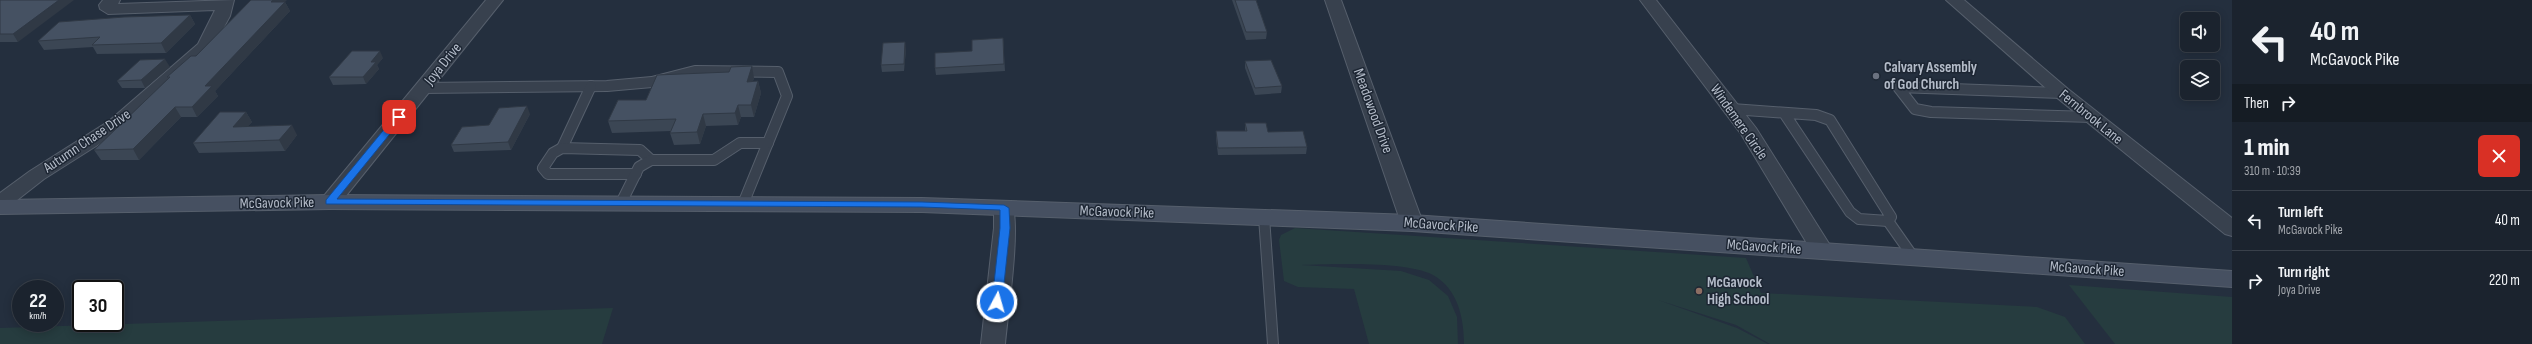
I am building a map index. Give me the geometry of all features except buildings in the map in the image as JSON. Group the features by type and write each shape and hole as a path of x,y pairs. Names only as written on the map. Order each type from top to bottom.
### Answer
{"main road":[{"name":"McGavock Pike","path":"0,207 330,202 922,204 1412,223 2232,279"}],"street":[{"path":"112,0 107,5 108,9 225,2"},
{"name":"Joya Drive","path":"330,202 495,0"},
{"name":"Meadowood Drive","path":"1333,0 1412,223"},
{"name":"Windemere Circle","path":"1648,0 1749,132 1822,250"},
{"name":"Fernbrook Lane","path":"1954,0 2062,93 2232,229"},
{"name":"Autumn Chase Drive","path":"0,204 37,175 116,125 205,47 222,16 225,2"},
{"path":"993,344 1005,228 1004,208"}],"lane":[{"path":"423,88 591,86 652,82 695,71 778,72 787,96 743,204"},
{"path":"562,148 591,86"},
{"path":"2062,93 1898,87 1915,109 1931,112 2092,117"},
{"path":"1732,109 1816,115 1830,120 1891,217 1888,221"},
{"path":"1784,112 1850,212 1860,219 1888,221"},
{"path":"621,203 639,167 651,160 714,160 740,143 768,143"},
{"path":"636,174 548,174 543,168 553,153 562,148 640,150 651,160"},
{"path":"1264,217 1272,344"},
{"path":"1888,221 1914,258"}],"green space":[{"name":"McGavock High School","path":"1295,228 1746,258 1761,293 2037,307 2065,317 2085,344 1770,344 1736,325 1658,300 1737,328 1768,344 1464,344 1461,314 1454,296 1442,281 1433,275 1406,267 1388,265 1301,265 1401,271 1429,280 1448,296 1457,317 1458,344 1369,344 1354,289 1298,287 1284,281 1279,240 1281,235"},
{"path":"2069,285 2232,297 2232,344 2115,344"},
{"path":"613,308 602,344 0,344 0,328 12,328 12,332 64,332 64,326 72,326 72,332 124,332 124,324"}],"place":[{"name":"Calvary Assembly of God Church","path":"1876,76"},
{"name":"McGavock High School","path":"1699,291"}],"route":[{"path":"399,117 330,202 922,204 1004,208 1005,228 997,302"}]}
